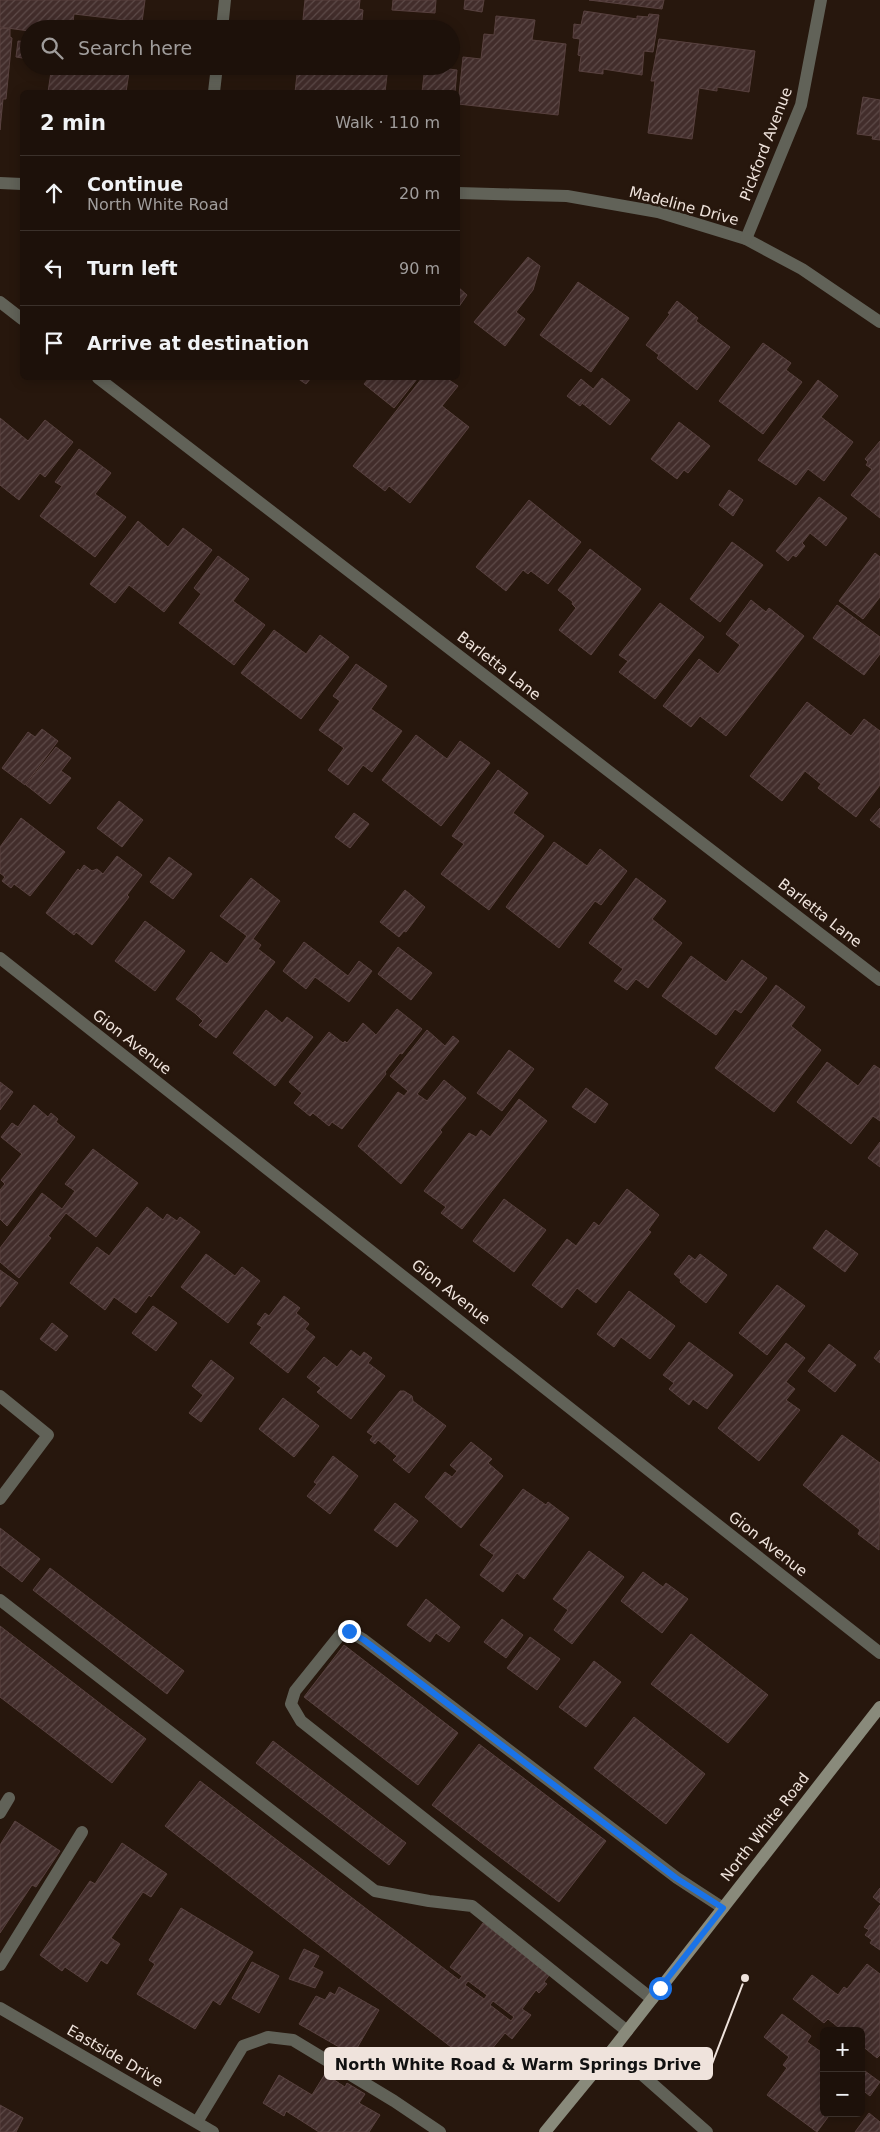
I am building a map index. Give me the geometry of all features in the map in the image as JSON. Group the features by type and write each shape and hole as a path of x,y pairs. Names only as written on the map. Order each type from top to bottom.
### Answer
{"main road":[{"name":"North White Road","path":"545,2132 652,1999 880,1707"}],"street":[{"path":"223,20 225,0"},
{"name":"Pickford Avenue","path":"746,239 802,105 821,0"},
{"path":"214,90 216,75"},
{"path":"0,183 20,184"},
{"name":"Madeline Drive","path":"460,193 566,196 658,212 746,239 802,269 880,322"},
{"path":"0,302 20,317"},
{"name":"Barletta Lane","path":"101,380 880,980"},
{"name":"Gion Avenue","path":"0,958 880,1653"},
{"path":"0,1396 48,1435 0,1499"},
{"path":"0,1600 375,1890 429,1902 472,1906 626,2031"},
{"path":"652,1999 301,1721 291,1704 295,1690 340,1635 349,1631 364,1640 676,1878 723,1908"},
{"path":"0,1813 9,1798"},
{"path":"0,1965 82,1832"},
{"name":"Eastside Drive","path":"0,2008 213,2132"},
{"path":"197,2122 243,2046 268,2037 292,2040 394,2101 440,2132"},
{"path":"612,2049 707,2132"}],"building":[{"path":"0,0 145,0 142,20 125,20 74,14 73,20 20,20 20,30 0,27"},
{"path":"305,0 360,0 359,9 363,10 362,20 303,20"},
{"path":"393,0 436,0 435,13 392,10"},
{"path":"465,0 484,0 482,12 464,9"},
{"path":"589,0 664,0 662,9"},
{"path":"584,11 637,19 637,16 659,15 653,52 644,51 642,75 603,69 603,74 579,71 581,56 578,55 580,39 573,38 574,24 581,25"},
{"path":"496,16 535,20 532,40 566,44 558,115 460,104 463,57 481,59 484,34 494,35"},
{"path":"0,28 10,29 10,37 12,38 6,99 3,99 0,130"},
{"path":"659,39 755,51 749,92 717,87 717,91 699,88 692,139 648,133 655,81 651,81"},
{"path":"18,41 20,41 20,58 16,57"},
{"path":"51,75 129,75 126,90 48,90"},
{"path":"297,75 387,75 385,90 295,90"},
{"path":"424,75 457,75 455,90 422,90"},
{"path":"863,97 880,100 880,140 872,139 873,136 857,134"},
{"path":"528,257 540,266 533,290 516,312 525,319 505,346 474,322"},
{"path":"578,282 629,318 591,372 540,335"},
{"path":"460,289 467,295 460,305"},
{"path":"677,301 698,318 696,321 730,347 697,390 657,358 659,355 646,345 670,314 668,313"},
{"path":"763,343 791,363 786,370 802,382 763,434 719,401"},
{"path":"602,378 630,400 610,425 582,403"},
{"path":"581,379 593,389 580,406 567,396"},
{"path":"300,380 309,380 306,384"},
{"path":"367,380 416,380 394,408 364,384"},
{"path":"420,380 449,380 458,386 442,406 469,427 410,503 389,486 385,491 353,466"},
{"path":"818,380 838,396 821,417 853,442 824,481 808,469 796,485 758,460"},
{"path":"0,418 28,441 45,420 73,442 45,477 40,473 19,500 0,485"},
{"path":"679,422 710,446 688,473 684,470 677,479 651,459"},
{"path":"880,441 880,518 851,495 872,469 866,465 868,462 865,459"},
{"path":"79,449 111,473 95,494 126,517 95,557 40,516 62,486 55,482"},
{"path":"729,490 743,500 733,516 719,505"},
{"path":"819,497 847,518 826,546 810,533 802,543 805,546 796,557 793,555 788,561 776,551"},
{"path":"529,500 581,542 548,584 531,571 528,574 523,570 506,591 476,567"},
{"path":"138,521 168,547 183,528 212,550 164,612 129,585 115,603 90,584"},
{"path":"732,542 763,565 720,622 690,599"},
{"path":"590,549 641,589 591,655 559,630 576,608 572,604 573,602 558,590"},
{"path":"875,553 880,557 880,597 863,619 839,601"},
{"path":"218,556 249,579 233,601 265,625 234,665 179,623 201,594 194,588"},
{"path":"751,600 766,612 769,608 804,636 726,736 700,716 691,727 663,706 699,659 718,674 740,645 726,634"},
{"path":"660,603 704,637 655,699 619,672 628,661 619,655"},
{"path":"837,605 880,637 880,654 864,675 813,638"},
{"path":"274,630 306,654 320,635 349,657 301,719 241,673"},
{"path":"356,664 387,686 371,709 402,731 372,772 363,765 348,785 328,770 344,748 319,730 340,701 333,696"},
{"path":"807,702 851,736 864,719 880,731 880,785 856,817 818,788 821,784 805,771 782,801 750,776"},
{"path":"42,729 58,741 25,785 2,768 28,732 35,737"},
{"path":"416,735 447,759 460,741 490,763 441,826 382,780"},
{"path":"56,747 71,758 61,771 71,778 50,804 26,785"},
{"path":"498,770 528,793 513,813 544,836 489,910 441,874 464,844 452,836"},
{"path":"119,801 143,820 122,847 97,828"},
{"path":"880,808 880,828 870,820"},
{"path":"354,813 369,824 350,848 335,837"},
{"path":"21,818 65,852 30,896 14,884 11,888 2,881 5,877 0,873 0,847"},
{"path":"554,842 587,866 600,849 627,871 601,905 595,901 559,948 506,907"},
{"path":"117,856 142,875 127,895 129,897 92,945 76,932 74,935 46,913 78,869 80,871 84,865 92,871 97,869 103,874"},
{"path":"169,857 192,874 173,899 150,882"},
{"path":"251,878 280,901 253,939 261,945 258,949 275,962 216,1038 199,1025 203,1021 196,1014 176,999 211,952 227,964 247,936 220,916"},
{"path":"636,878 666,901 652,919 682,943 648,988 636,979 627,990 614,981 623,969 589,943"},
{"path":"405,890 425,907 406,932 404,931 399,937 380,922"},
{"path":"145,921 185,951 155,991 115,961"},
{"path":"304,942 348,976 359,961 372,971 349,1002 315,977 306,989 283,971"},
{"path":"398,947 432,973 411,1000 378,974"},
{"path":"691,956 726,982 742,960 767,978 741,1013 735,1009 716,1035 662,996"},
{"path":"776,985 805,1007 791,1026 821,1050 774,1112 715,1068"},
{"path":"397,1009 422,1029 402,1054 400,1053 385,1072 386,1074 342,1129 332,1122 329,1126 313,1113 310,1116 294,1103 302,1093 289,1082 329,1032 343,1043 345,1041 347,1043 363,1023 376,1035"},
{"path":"266,1010 282,1023 287,1017 313,1037 275,1086 233,1053"},
{"path":"427,1030 445,1046 453,1036 459,1041 417,1094 427,1101 444,1080 466,1098 401,1184 358,1146 398,1092 404,1096 408,1091 390,1076"},
{"path":"509,1050 534,1069 502,1111 477,1093"},
{"path":"827,1062 858,1086 874,1065 880,1069 880,1121 873,1116 851,1144 797,1102"},
{"path":"0,1082 13,1092 0,1110"},
{"path":"586,1088 608,1104 595,1123 572,1107"},
{"path":"519,1099 547,1121 462,1229 441,1213 446,1207 424,1191 469,1133 476,1137 481,1130 490,1137"},
{"path":"34,1105 48,1117 51,1113 58,1119 56,1122 75,1137 7,1226 0,1219 0,1190 5,1184 1,1180 22,1154 1,1137 12,1123 18,1127"},
{"path":"880,1142 880,1167 868,1158"},
{"path":"93,1149 138,1183 96,1237 66,1213 48,1236 51,1238 19,1278 0,1262 0,1248 42,1193 62,1209 75,1191 65,1184"},
{"path":"627,1189 659,1215 648,1230 651,1232 596,1303 577,1288 562,1308 532,1285 567,1239 576,1246 594,1222 599,1226"},
{"path":"504,1199 546,1230 514,1272 473,1241"},
{"path":"147,1207 163,1220 167,1214 177,1221 180,1217 200,1232 151,1297 149,1295 136,1313 114,1297 105,1310 70,1283 97,1247 109,1256"},
{"path":"826,1230 858,1254 845,1272 813,1248"},
{"path":"206,1254 235,1276 242,1267 260,1281 228,1323 181,1287"},
{"path":"700,1254 727,1275 706,1303 680,1282 681,1280 674,1274 689,1255 695,1260"},
{"path":"0,1270 18,1283 0,1307"},
{"path":"777,1285 805,1306 767,1355 739,1333"},
{"path":"629,1291 675,1326 650,1359 621,1337 614,1347 597,1334"},
{"path":"284,1296 300,1308 296,1313 309,1324 305,1329 315,1337 288,1373 250,1343 262,1327 257,1324 265,1313 269,1316"},
{"path":"153,1306 177,1323 156,1351 132,1333"},
{"path":"52,1323 68,1336 56,1351 40,1339"},
{"path":"689,1342 733,1375 707,1409 693,1399 689,1405 669,1389 674,1383 663,1375"},
{"path":"786,1343 805,1358 786,1382 795,1389 786,1400 800,1410 759,1461 718,1428"},
{"path":"829,1344 856,1365 835,1392 808,1371"},
{"path":"351,1350 360,1357 364,1352 372,1358 368,1363 385,1376 351,1419 317,1392 321,1388 307,1377 324,1357 337,1367"},
{"path":"880,1350 880,1363 874,1358"},
{"path":"211,1360 234,1378 201,1422 189,1413 203,1395 192,1386"},
{"path":"400,1391 404,1391 412,1396 413,1401 446,1426 409,1473 393,1460 397,1456 378,1440 375,1444 370,1440 373,1436 367,1432"},
{"path":"283,1398 319,1426 294,1457 259,1429"},
{"path":"842,1435 880,1463 879,1550 858,1534 860,1530 803,1485"},
{"path":"471,1442 492,1459 488,1463 503,1476 461,1528 425,1497 445,1472 452,1477 457,1471 450,1465"},
{"path":"333,1456 358,1476 330,1514 307,1496 317,1484 314,1482"},
{"path":"523,1489 546,1505 548,1502 569,1518 524,1579 517,1573 503,1592 480,1575 494,1555 480,1545"},
{"path":"395,1503 418,1521 397,1547 374,1530"},
{"path":"0,1528 40,1559 22,1582 0,1565"},
{"path":"589,1551 624,1577 572,1644 554,1630 568,1610 553,1599"},
{"path":"50,1568 184,1671 167,1694 33,1590"},
{"path":"643,1572 663,1587 666,1583 688,1599 662,1633 621,1601"},
{"path":"426,1599 460,1627 449,1642 436,1633 430,1642 407,1625"},
{"path":"502,1619 523,1635 506,1658 484,1642"},
{"path":"0,1626 146,1739 112,1783 0,1697"},
{"path":"691,1634 768,1695 728,1743 651,1684"},
{"path":"530,1637 560,1659 537,1690 507,1668"},
{"path":"344,1645 458,1733 418,1785 304,1697"},
{"path":"594,1661 621,1682 586,1727 559,1707"},
{"path":"634,1717 705,1774 666,1824 594,1768"},
{"path":"273,1741 406,1843 389,1865 256,1763"},
{"path":"479,1744 606,1841 559,1902 432,1805"},
{"path":"200,1781 459,1980 462,1976 450,1967 483,1923 550,1974 544,1982 547,1984 539,1993 536,1990 522,2009 531,2015 512,2039 505,2033 491,2050 494,2052 485,2062 483,2060 477,2067 165,1826","holes":["468,1981 487,1995 484,1999 465,1985","493,2001 514,2017 511,2021 490,2005"]},
{"path":"15,1821 60,1851 36,1887 32,1885 0,1933 0,1845"},
{"path":"122,1843 167,1874 151,1897 143,1892 111,1938 120,1944 107,1964 101,1960 87,1982 65,1967 62,1971 40,1955 90,1881 95,1884"},
{"path":"880,1888 880,1903 873,1897"},
{"path":"880,1905 880,1950 870,1943 872,1940 865,1935 869,1930 864,1927"},
{"path":"181,1908 253,1952 220,2005 213,2000 195,2029 137,1994 155,1964 149,1960"},
{"path":"304,1949 319,1956 313,1967 323,1972 315,1988 289,1979"},
{"path":"252,1962 279,1976 259,2013 232,1998"},
{"path":"867,1964 880,1974 880,2055 877,2058 865,2048 865,2027 838,2027 828,2019 824,2023 793,1999 812,1975 838,1995 844,1987 847,1989"},
{"path":"339,1987 379,2010 353,2055 299,2024 316,1996 325,2000 330,1992 335,1995"},
{"path":"782,2014 811,2036 807,2042 820,2051 820,2117 828,2117 817,2132 767,2095 787,2068 783,2065 789,2057 764,2037"},
{"path":"865,2071 880,2082 870,2096 865,2092"},
{"path":"325,2074 345,2087 347,2083 365,2094 359,2103 380,2115 369,2132 319,2132 286,2111 284,2116 263,2103 279,2075 312,2095"},
{"path":"0,2105 23,2118 16,2132 0,2132"},
{"path":"869,2113 880,2122 880,2132 855,2132"}],"place":[{"name":"North White Road & Warm Springs Drive","path":"745,1978"}],"route":[{"path":"349,1631 364,1640 676,1878 723,1908 660,1988"}]}
